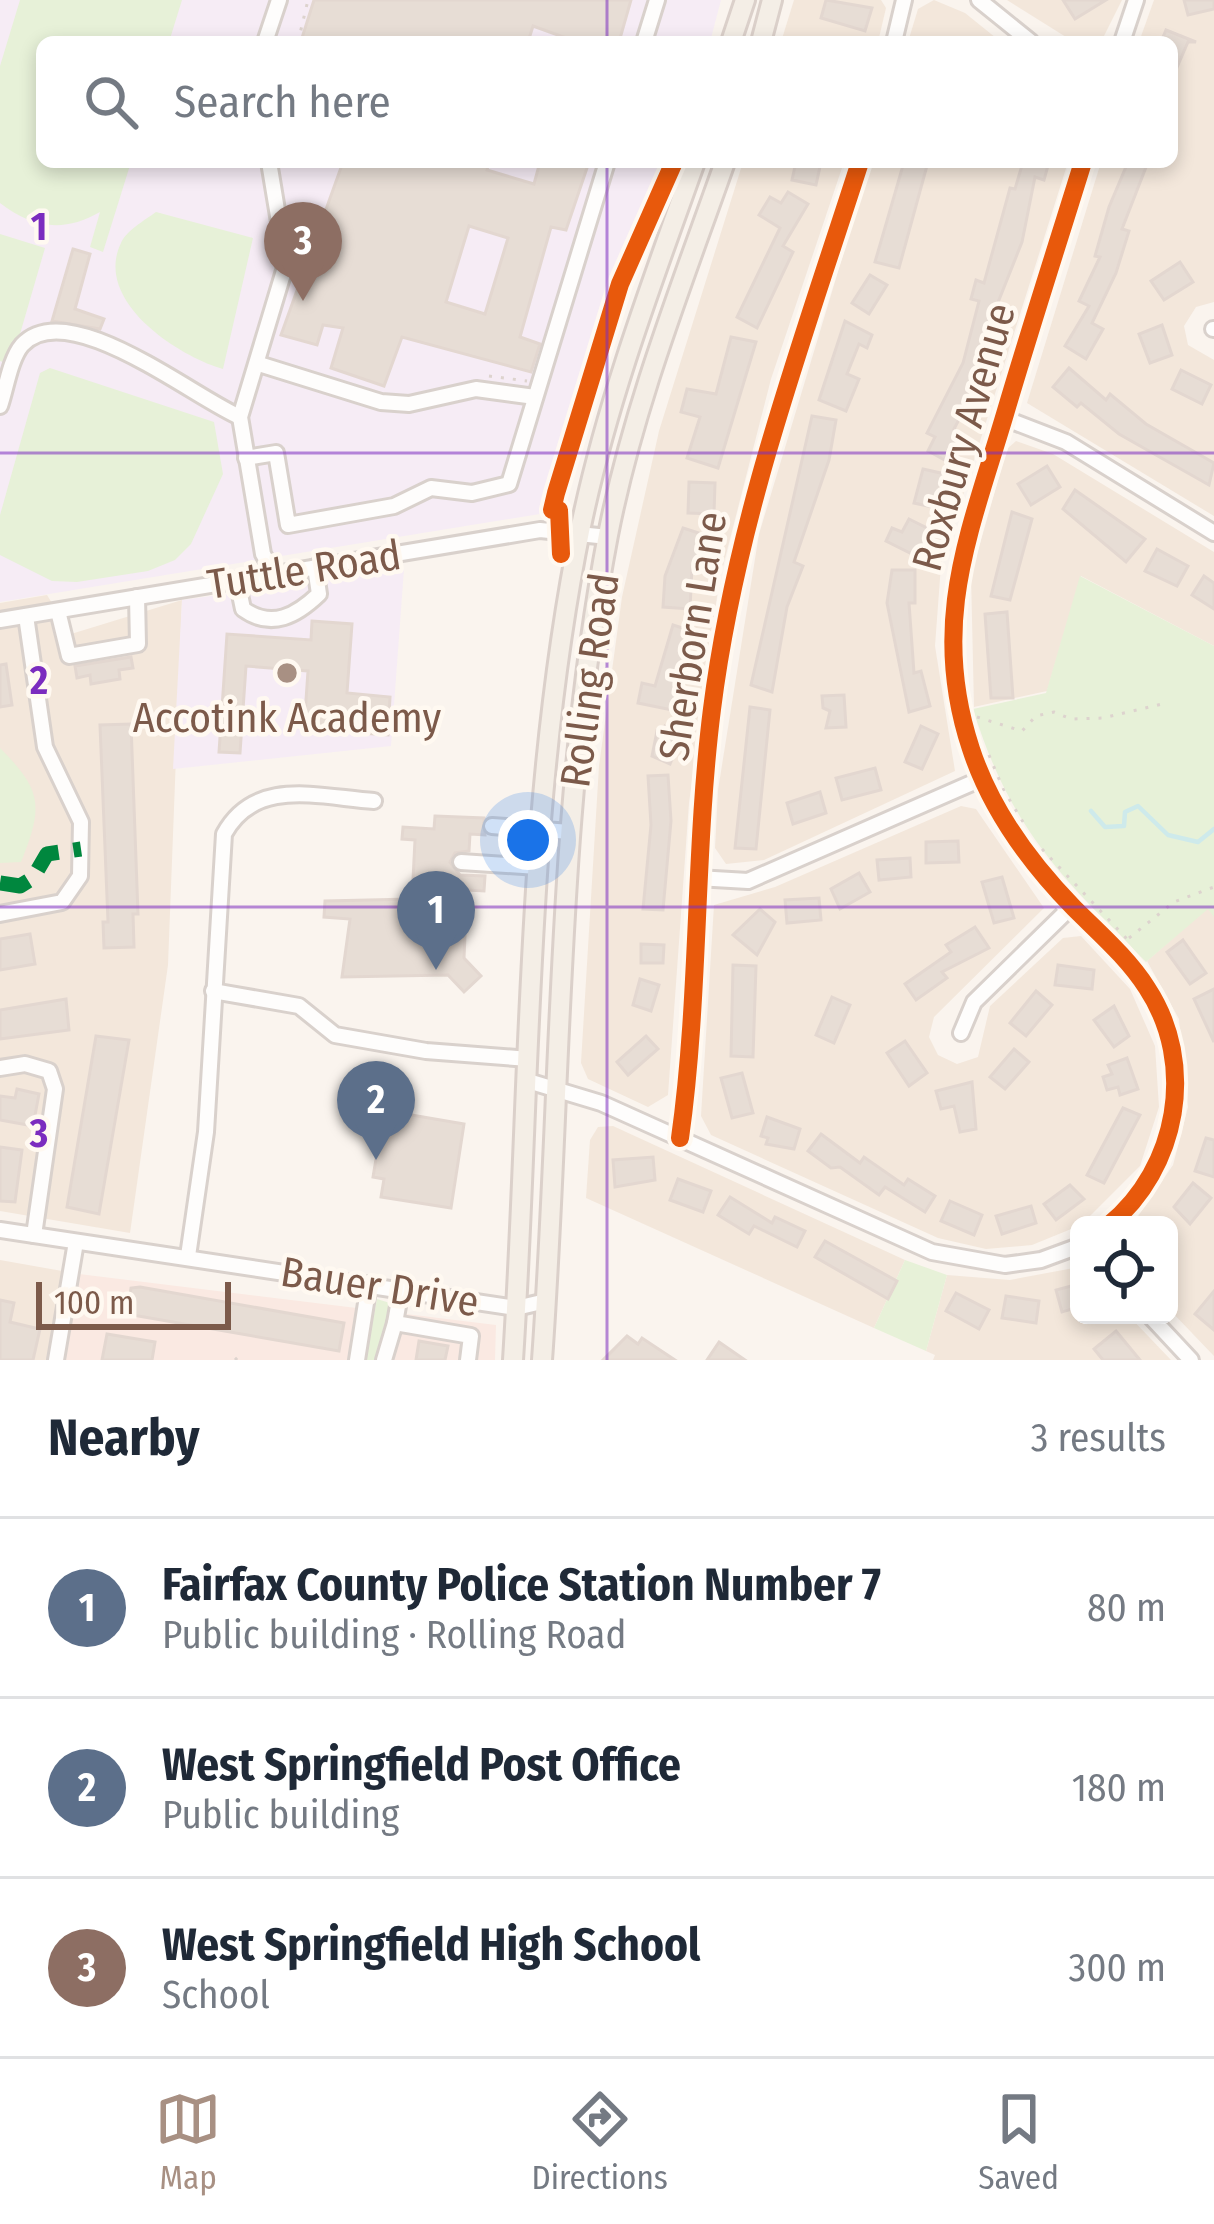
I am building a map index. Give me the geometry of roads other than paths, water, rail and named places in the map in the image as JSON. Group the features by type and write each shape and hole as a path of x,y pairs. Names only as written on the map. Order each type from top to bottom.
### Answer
{"main road":[{"path":"733,36 745,0"},
{"path":"763,36 772,0"},
{"name":"Rolling Road","path":"513,1360 538,867 580,532 608,417 693,168"},
{"name":"Rolling Road","path":"542,1360 570,832 608,537 635,425 723,168"}],"street":[{"path":"267,36 279,0"},
{"path":"646,36 657,0"},
{"path":"895,36 904,0"},
{"path":"979,0 1024,36"},
{"path":"1124,36 1136,0"},
{"path":"269,168 286,264 240,417 263,554 274,574"},
{"path":"246,458 276,453 289,525 394,506 431,488 472,493 509,484 605,168"},
{"name":"Sherborn Lane","path":"680,1138 712,706 741,544 784,383 858,168"},
{"name":"Roxbury Avenue","path":"1081,168 965,536 953,608 957,694 981,779 1018,842 1072,906 1121,944 1159,1008 1172,1049 1175,1097 1156,1167 1118,1216"},
{"path":"0,406 20,347 40,332 66,330 152,367 240,417"},
{"path":"259,364 381,402 409,404 476,388 536,388"},
{"path":"1004,418 1066,442 1214,533"},
{"name":"Tuttle Road","path":"0,620 540,530 608,537"},
{"path":"237,580 243,609 253,617 280,620 298,614 320,594 315,567"},
{"path":"58,610 70,656 139,644 137,597"},
{"path":"0,914 62,902 80,876 81,822 45,747 26,616"},
{"path":"698,878 748,881 981,779"},
{"path":"188,1256 206,1132 218,870 224,834 235,813 250,800 276,794 374,801"},
{"path":"492,826 570,832"},
{"path":"461,862 538,867"},
{"path":"961,1033 974,1001 1072,906"},
{"path":"213,991 299,1006 335,1035 426,1051 529,1059"},
{"path":"0,1068 39,1066 49,1071 55,1089 34,1235"},
{"path":"528,1081 680,1138 932,1252 973,1263 1023,1264 1070,1249"},
{"name":"Bauer Drive","path":"0,1230 516,1307 546,1301"},
{"path":"56,1360 76,1242"},
{"path":"357,1360 369,1284"},
{"path":"384,1360 401,1289"},
{"path":"394,1323 471,1336 468,1360"},
{"path":"1157,1324 1191,1360"}],"waterway":[{"path":"1091,811 1105,827 1124,826 1125,812 1138,806 1168,835 1198,842 1214,829"}],"place":[{"name":"West Springfield High School","path":"303,301"},
{"name":"Accotink Academy","path":"287,673"},
{"name":"Fairfax County Police Station Number 7","path":"436,970"},
{"name":"West Springfield Post Office","path":"376,1160"}]}
